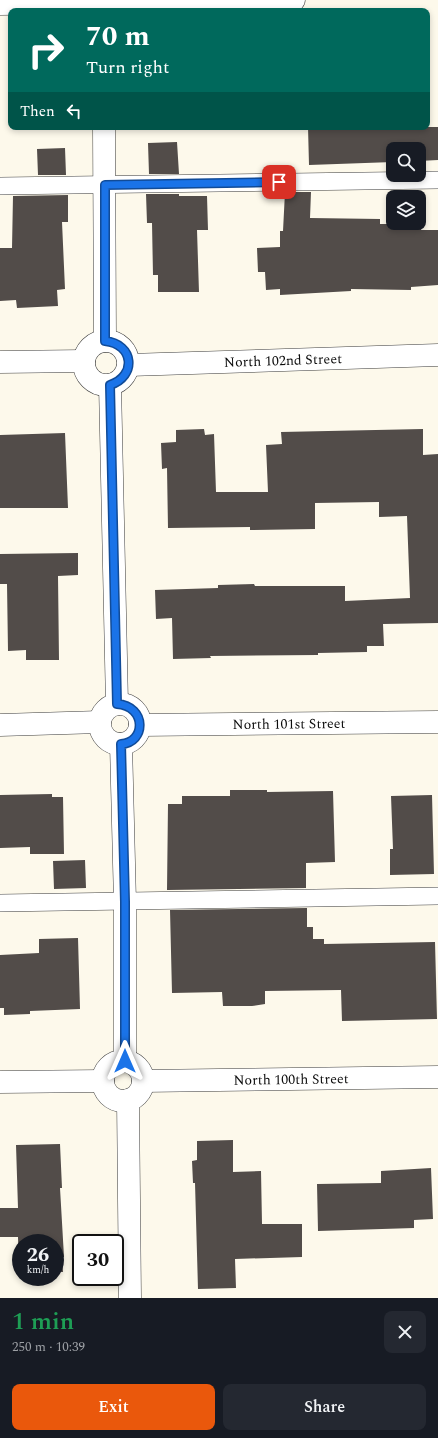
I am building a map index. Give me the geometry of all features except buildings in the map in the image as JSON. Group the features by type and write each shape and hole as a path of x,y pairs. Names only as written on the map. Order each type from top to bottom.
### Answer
{"street":[{"path":"0,4 103,4 294,0"},
{"path":"104,130 105,341"},
{"path":"105,341 113,341 125,350 129,365 127,372 122,378 116,383 110,385 102,385 90,378 84,366 87,352 91,346 98,342 105,341"},
{"name":"North 102nd Street","path":"129,365 438,356"},
{"path":"0,362 84,361"},
{"path":"110,385 117,704"},
{"path":"117,704 124,705 136,712 140,725 139,732 135,737 130,741 121,744 112,743 107,739 100,728 102,716 111,706 117,704"},
{"path":"0,725 100,722"},
{"name":"North 101st Street","path":"140,725 438,722"},
{"path":"121,744 125,902 125,1061"},
{"path":"121,1060 125,1061 134,1064 139,1068 144,1081 142,1088 134,1098 128,1100 115,1099 110,1096 106,1090 103,1081 105,1072 108,1067 114,1063 121,1060"},
{"name":"North 100th Street","path":"144,1081 438,1077"},
{"path":"0,1082 103,1081"},
{"path":"128,1100 130,1298"}],"lane":[{"path":"0,186 438,180"},
{"path":"0,903 438,896"}],"route":[{"path":"125,1061 125,902 121,744 124,744 135,737 139,732 140,725 136,712 124,705 117,704 110,385 116,383 122,378 127,372 129,365 125,350 113,341 105,341 105,185 279,182"}]}
